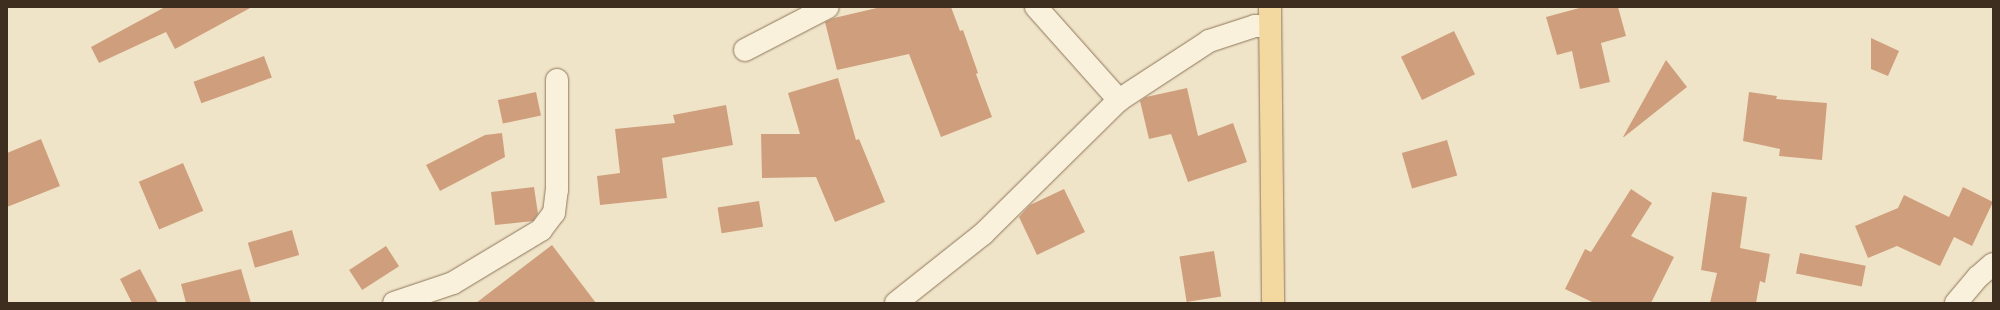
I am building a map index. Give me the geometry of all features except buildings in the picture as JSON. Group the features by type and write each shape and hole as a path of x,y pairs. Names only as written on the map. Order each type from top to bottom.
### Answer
{"main road":[{"path":"1270,17 1272,303"}],"street":[{"path":"745,50 828,7"},
{"path":"1036,7 1119,100"},
{"path":"896,303 982,234 1119,100 1209,41 1255,26 1270,17"},
{"path":"394,303 453,282 541,230 554,213 557,190 557,80"},
{"path":"1956,303 1978,277 1993,264"}]}
